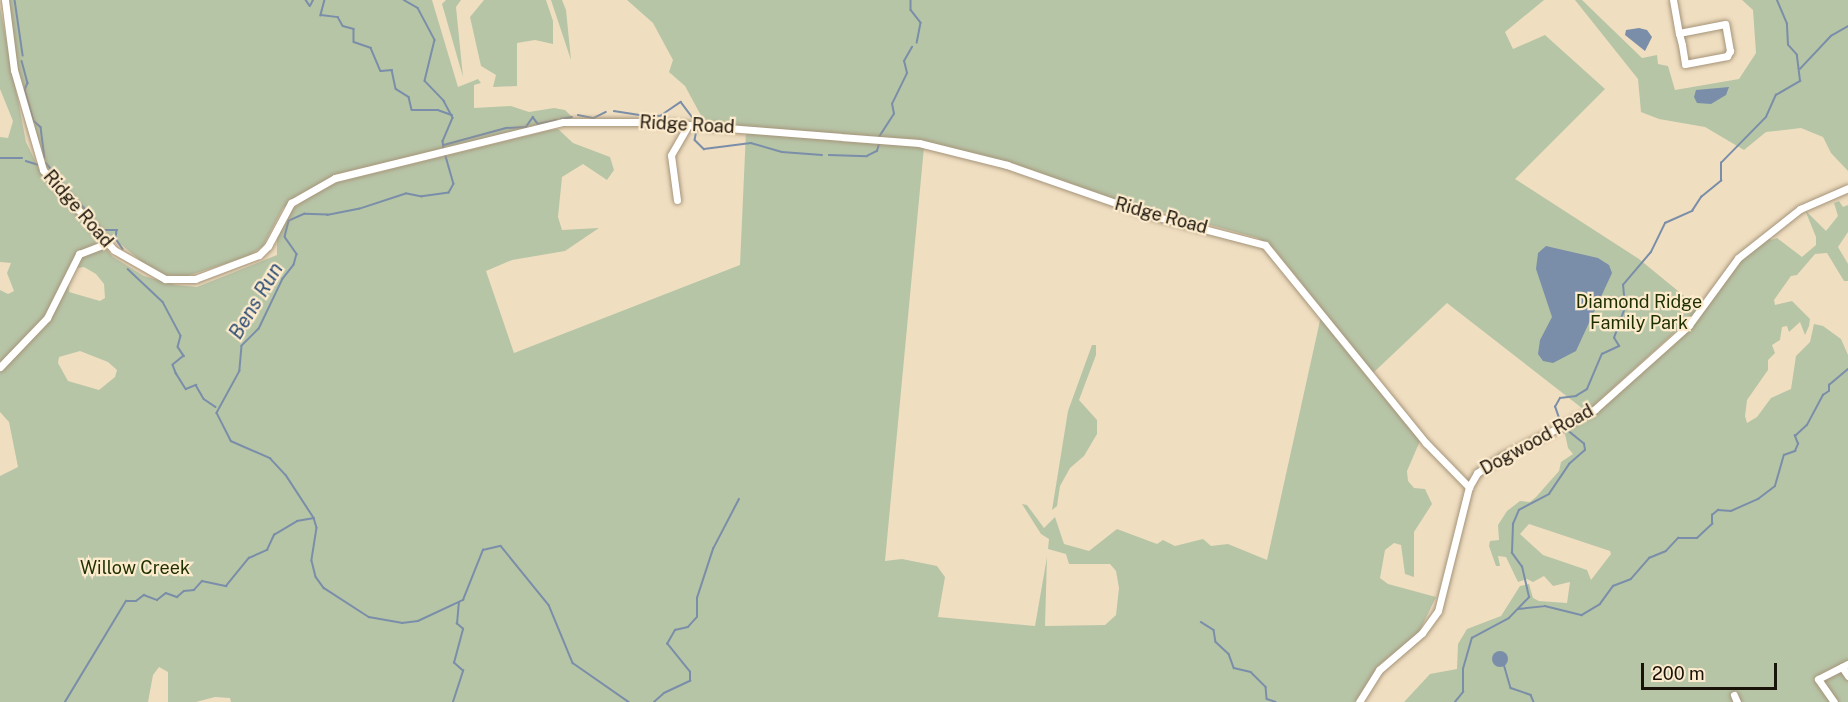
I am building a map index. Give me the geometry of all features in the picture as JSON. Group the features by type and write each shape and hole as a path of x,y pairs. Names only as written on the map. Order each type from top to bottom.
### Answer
{"street":[{"name":"Ridge Road","path":"5,0 14,70 40,165 107,243 133,263 165,279 195,279 259,255 268,246 291,203 328,181 444,149 574,120 919,143 1007,165 1150,215 1260,242 1275,255 1426,443 1469,487"},
{"path":"1673,0 1685,64 1727,56 1730,51 1725,24 1680,33"},
{"path":"676,200 671,155 688,126"},
{"name":"Dogwood Road","path":"1359,702 1379,670 1422,633 1438,611 1469,487 1475,476 1490,463 1594,410 1683,331 1726,272 1747,250 1800,209 1848,188"},
{"path":"0,367 47,318 79,254 107,243"},
{"path":"1834,702 1818,679 1845,665 1848,676"}],"green space":[{"path":"8,0 432,0 458,87 478,79 481,83 474,85 474,108 511,106 529,112 554,108 565,110 573,118 337,174 283,208 263,246 249,256 184,277 165,275 147,266 95,223 47,170 18,77"},
{"path":"446,0 461,0 456,7 463,77 442,4"},
{"path":"484,0 546,0 553,21 553,44 535,40 517,43 517,86 493,87 496,75 481,66 470,17"},
{"path":"551,0 562,0 566,10 571,60"},
{"name":"Diamond Ridge Family Park","path":"627,0 1544,0 1505,32 1513,49 1545,35 1605,89 1515,179 1639,259 1700,309 1587,412 1447,303 1373,373 1274,249 1258,238 1112,198 1009,162 928,143 705,123 685,86 669,72 673,60 653,23"},
{"path":"1575,0 1582,0 1642,58 1657,55 1658,64 1668,66 1675,90 1739,79 1756,53 1753,10 1742,0 1848,0 1848,171 1831,153 1823,137 1801,128 1766,132 1744,150 1705,127 1659,119 1641,112 1638,79"},
{"name":"Willow Creek","path":"0,7 26,142 41,173 113,257 144,276 176,285 197,287 277,255 277,234 290,211 313,193 338,182 558,129 573,143 610,157 614,170 607,180 583,164 562,177 558,217 562,230 599,228 565,251 512,260 486,271 514,353 740,265 746,131 924,147 885,561 902,559 937,566 945,577 938,617 1035,626 1047,557 1045,626 1105,625 1116,615 1119,588 1116,571 1110,564 1069,564 1066,554 1048,549 1049,539 1041,534 1022,504 1027,505 1044,528 1055,517 1064,544 1089,551 1117,529 1157,544 1163,540 1175,546 1203,539 1211,546 1228,544 1267,560 1321,316 1420,441 1407,471 1408,481 1414,488 1425,489 1432,504 1414,532 1414,577 1405,574 1401,545 1394,543 1385,550 1380,578 1388,584 1436,597 1419,632 1378,666 1355,702 231,702 230,698 215,697 196,702 168,702 168,672 159,667 153,675 148,702 0,702 0,476 18,467 9,422 0,412 0,290 8,294 14,291 7,273 11,263 0,262 0,137 8,138 13,121 0,89","holes":["84,267 96,274 104,284 105,298 100,301 69,292 68,278 77,268","80,351 108,362 117,370 115,377 99,390 68,381 58,363 59,357"]},
{"path":"1839,201 1843,207 1848,205 1848,232 1838,247 1848,264 1848,281 1844,281 1827,253 1815,254 1797,275 1791,276 1774,300 1775,305 1792,301 1810,319 1809,326 1805,335 1800,322 1789,332 1787,326 1782,327 1780,340 1772,345 1775,353 1768,360 1768,370 1747,400 1745,416 1747,423 1757,417 1771,398 1791,389 1796,356 1810,342 1814,324 1823,326 1841,339 1848,355 1848,702 1404,702 1430,674 1457,669 1458,644 1467,629 1501,616 1520,586 1529,584 1533,598 1539,601 1567,603 1570,582 1553,586 1544,576 1533,582 1527,579 1518,582 1506,557 1498,556 1500,566 1496,566 1489,546 1490,541 1499,540 1498,525 1507,511 1520,501 1530,502 1536,497 1559,471 1561,462 1573,454 1568,448 1565,434 1557,431 1585,417 1697,320 1732,267 1768,236 1771,240 1777,238 1802,257 1816,245 1816,237 1805,210 1826,231 1838,216 1834,203","holes":["1529,524 1610,551 1611,554 1591,580 1587,570 1543,555 1520,534"]},
{"path":"1092,345 1096,345 1096,355 1079,400 1097,420 1097,434 1084,456 1070,468 1060,486 1057,506 1052,510 1068,411"}],"water":[{"path":"1639,28 1647,30 1652,37 1645,51 1625,35 1626,30"},
{"path":"1729,87 1726,95 1711,104 1697,103 1694,97 1696,90"},
{"path":"1546,246 1598,258 1609,265 1612,273 1576,351 1553,363 1543,361 1538,354 1540,340 1552,317 1536,269 1538,253"},
{"path":"1497,651 1503,651 1508,659 1506,665 1497,667 1492,662 1492,656"}],"waterway":[{"path":"15,0 23,55"},
{"path":"306,0 310,6 313,0"},
{"path":"325,0 321,15 338,17 343,26 354,29 354,42 371,48 381,71 392,70 396,89 409,97 412,110 438,110 452,115"},
{"name":"Bens Run","path":"404,0 418,8 435,40 425,81 444,101 453,118 443,141 444,149"},
{"path":"911,0 911,10 921,23 917,43"},
{"path":"1561,424 1555,407 1560,398 1576,396 1587,389 1602,354 1619,346 1614,338 1625,307 1623,285 1651,252 1665,223 1692,211 1701,197 1721,181 1721,163 1766,117 1776,95 1800,81 1797,55 1788,45 1787,24 1777,0"},
{"path":"1800,69 1831,36 1848,26"},
{"path":"879,137 894,114 892,104 907,73 904,61 912,47"},
{"path":"22,61 28,83 25,90 34,121 41,127 45,158"},
{"path":"651,115 660,116 681,102 696,122"},
{"path":"614,111 646,116"},
{"path":"578,115 594,118 606,112"},
{"path":"444,145 506,128 526,127 533,117 538,124 557,120"},
{"path":"561,119 572,117"},
{"path":"697,130 695,140 704,149 751,143 782,152 822,155"},
{"path":"829,155 867,156 877,151 879,144"},
{"name":"Bens Run","path":"445,153 454,184 449,193 422,197 406,194 360,209 328,215 305,214 289,221 285,237 297,254 294,265 283,279 259,329 242,346 240,371 217,413 231,441 270,458 286,475 314,518 317,528 312,561 316,577 324,588 369,617 402,623 418,621 463,600 483,550 501,546 549,605 573,663 629,702"},
{"path":"0,158 22,158"},
{"path":"26,161 39,165"},
{"path":"46,163 103,230 117,230 116,239 123,249"},
{"path":"128,269 163,302 181,336 178,347 184,356 173,365 186,389 196,385 204,399 216,407"},
{"path":"1518,609 1545,606 1582,615 1600,604 1613,586 1631,579 1649,558 1666,551 1678,538 1697,538 1712,524 1712,515 1718,510 1731,511 1758,499 1775,486 1784,455 1795,451 1798,444 1795,436 1807,425 1823,395 1829,391 1829,385 1848,369"},
{"path":"1455,702 1463,692 1463,669 1472,638 1509,618 1529,597 1522,567 1512,553 1513,524 1519,510 1549,494 1569,464 1585,450 1584,444 1564,428"},
{"path":"654,702 664,693 690,681 690,672 667,644 675,630 688,627 697,617 697,598 713,549 739,499"},
{"path":"65,702 126,601 136,601 144,595 157,600 166,593 177,597 184,591 194,590 202,581 226,586 249,558 267,550 274,535 297,521 314,518"},
{"path":"453,702 463,671 454,663 463,629 457,624 459,603"},
{"path":"1201,622 1214,630 1216,642 1229,654 1234,668 1251,672 1266,687 1267,699 1276,702"},
{"path":"1504,664 1511,688 1531,695 1534,702"}]}
